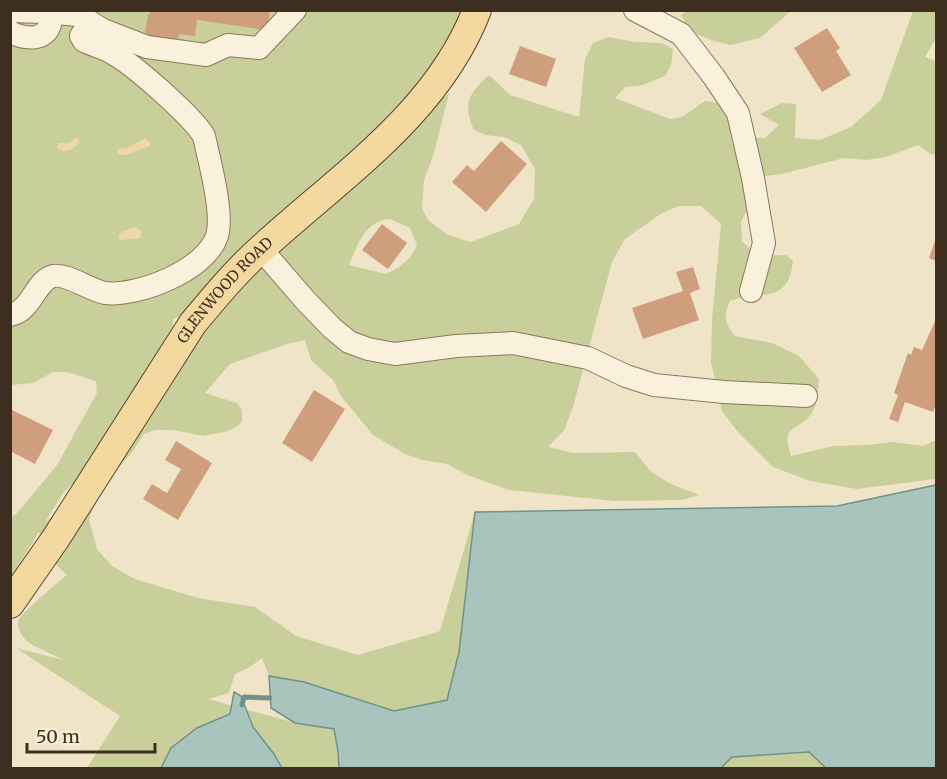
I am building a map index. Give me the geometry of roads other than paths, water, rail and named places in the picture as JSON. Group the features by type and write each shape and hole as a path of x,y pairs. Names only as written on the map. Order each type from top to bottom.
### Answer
{"main road":[{"name":"GLENWOOD ROAD","path":"10,604 56,538 194,323 234,275 376,148 418,107 454,57 471,27 477,10"}],"lane":[{"path":"10,11 78,15 128,41 147,47 206,55 228,45 259,48 295,10"},
{"path":"635,10 681,34 738,112 753,178 764,243 751,291"},
{"path":"10,32 29,37 41,37 50,25 50,12"},
{"path":"10,315 19,313 45,281 51,277 65,278 107,293 139,291 158,285 204,256 217,235 218,213 204,136 166,97 117,56 84,41 81,36 90,22"},
{"path":"261,249 332,328 349,342 368,349 395,354 456,346 513,343 588,358 626,376 654,385 724,392 806,396"}],"water":[{"path":"936,485 936,768 826,768 809,752 732,757 721,768 339,768 334,729 295,723 271,708 269,676 304,682 394,711 447,700 459,652 475,512 837,506"},
{"path":"234,692 241,696 253,727 282,768 161,768 171,748 197,728 230,714"}],"waterway":[{"path":"242,705 244,697 270,698"}]}
